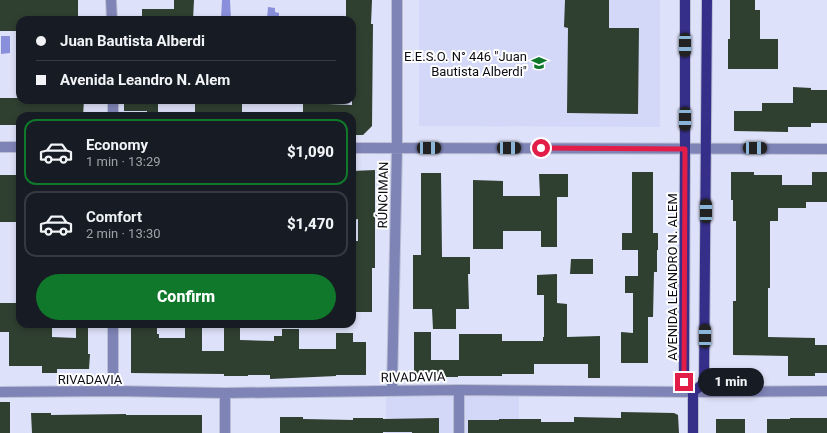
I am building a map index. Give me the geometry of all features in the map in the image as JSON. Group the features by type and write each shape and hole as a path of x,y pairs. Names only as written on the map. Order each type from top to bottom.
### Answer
{"main road":[{"name":"AVENIDA LEANDRO N. ALEM","path":"685,0 684,382 693,392"},
{"path":"693,433 693,392 704,383 706,0"}],"street":[{"path":"112,0 112,16"},
{"name":"RÚNCIMAN","path":"392,390 397,148 397,0"},
{"path":"0,147 16,147"},
{"path":"356,148 827,149"},
{"path":"113,328 113,391"},
{"name":"RIVADAVIA","path":"0,392 113,391 225,393 392,390 693,392 827,391"},
{"path":"458,390 459,433"},
{"path":"225,393 225,433"}],"shaded area":[{"name":"E.E.S.O. N° 446 \"Juan Bautista Alberdi\"","path":"419,0 660,0 660,127 419,126"},
{"path":"386,388 519,388 519,433 386,433"}],"water":[{"path":"222,0 230,0 231,16 221,16"},
{"path":"268,7 275,8 275,12 279,13 279,16 267,16"},
{"path":"1,36 10,36 10,53 1,54"}],"building":[{"path":"0,0 78,0 78,16 16,16 16,31 0,31"},
{"path":"174,0 194,0 193,16 142,16 142,9 174,9"},
{"path":"346,0 372,0 372,126 363,135 356,135 356,112 303,112 303,104 356,104 356,16 346,16"},
{"path":"565,0 609,0 609,28 639,28 638,114 567,113 568,28 564,27"},
{"path":"730,0 755,0 755,10 760,10 760,39 778,39 778,69 728,69"},
{"path":"793,87 811,88 811,90 827,90 827,123 811,123 811,127 788,127 788,132 734,131 734,111 762,111 762,103 793,103"},
{"path":"0,98 16,98 16,104 84,104 83,112 16,112 16,125 0,125"},
{"path":"124,104 158,104 158,112 124,111"},
{"path":"195,104 242,104 242,112 195,112"},
{"path":"375,170 375,268 372,268 372,312 356,312 356,241 358,241 358,219 356,219 356,171"},
{"path":"632,172 653,172 653,233 658,233 658,250 657,272 654,272 653,317 648,317 648,363 621,363 621,332 633,333 633,293 625,293 625,276 638,276 638,250 622,250 622,233 632,233"},
{"path":"731,172 754,172 754,175 782,175 782,185 812,185 812,172 827,172 827,202 806,202 806,208 778,208 778,221 770,221 768,337 815,338 815,345 827,345 827,373 815,373 815,376 788,376 788,356 733,355 733,301 736,301 736,221 733,221"},
{"path":"421,173 441,173 442,257 470,257 470,274 468,274 469,309 456,309 456,329 433,329 432,309 413,309 413,255 421,255"},
{"path":"539,174 568,174 568,197 557,197 557,247 541,247 541,231 503,231 503,249 473,249 473,180 503,181 503,196 540,196"},
{"path":"0,175 16,175 16,222 0,222"},
{"path":"571,259 593,259 593,274 570,274"},
{"path":"557,274 557,303 567,304 567,337 600,336 600,378 588,378 588,364 534,364 534,374 502,374 502,376 458,377 414,376 414,332 431,332 431,360 459,360 459,334 502,334 502,341 543,341 544,295 537,295 537,275"},
{"path":"0,303 16,303 16,328 52,328 52,337 76,338 76,328 88,328 88,354 90,354 89,369 57,369 57,373 42,373 42,366 9,366 9,332 0,332"},
{"path":"131,328 157,328 159,338 185,338 185,328 202,328 202,351 224,351 224,328 240,328 240,340 274,341 274,336 282,336 282,329 299,329 299,349 336,349 336,333 353,333 353,342 366,342 366,375 336,375 270,379 270,375 224,376 224,374 131,373"},
{"path":"0,402 10,402 10,433 0,433"},
{"path":"621,412 674,413 678,415 679,433 468,433 468,420 541,419 541,422 574,422 574,417 621,418"},
{"path":"31,413 51,413 51,415 202,415 202,433 32,433"},
{"path":"280,417 353,420 353,418 439,418 439,433 280,433"},
{"path":"827,418 827,433 767,433 767,419"},
{"path":"716,419 745,419 745,433 716,433"}],"place":[{"name":"E.E.S.O. N° 446 \"Juan Bautista Alberdi\"","path":"539,63"}],"route":[{"path":"541,148 685,149 684,382"}]}
